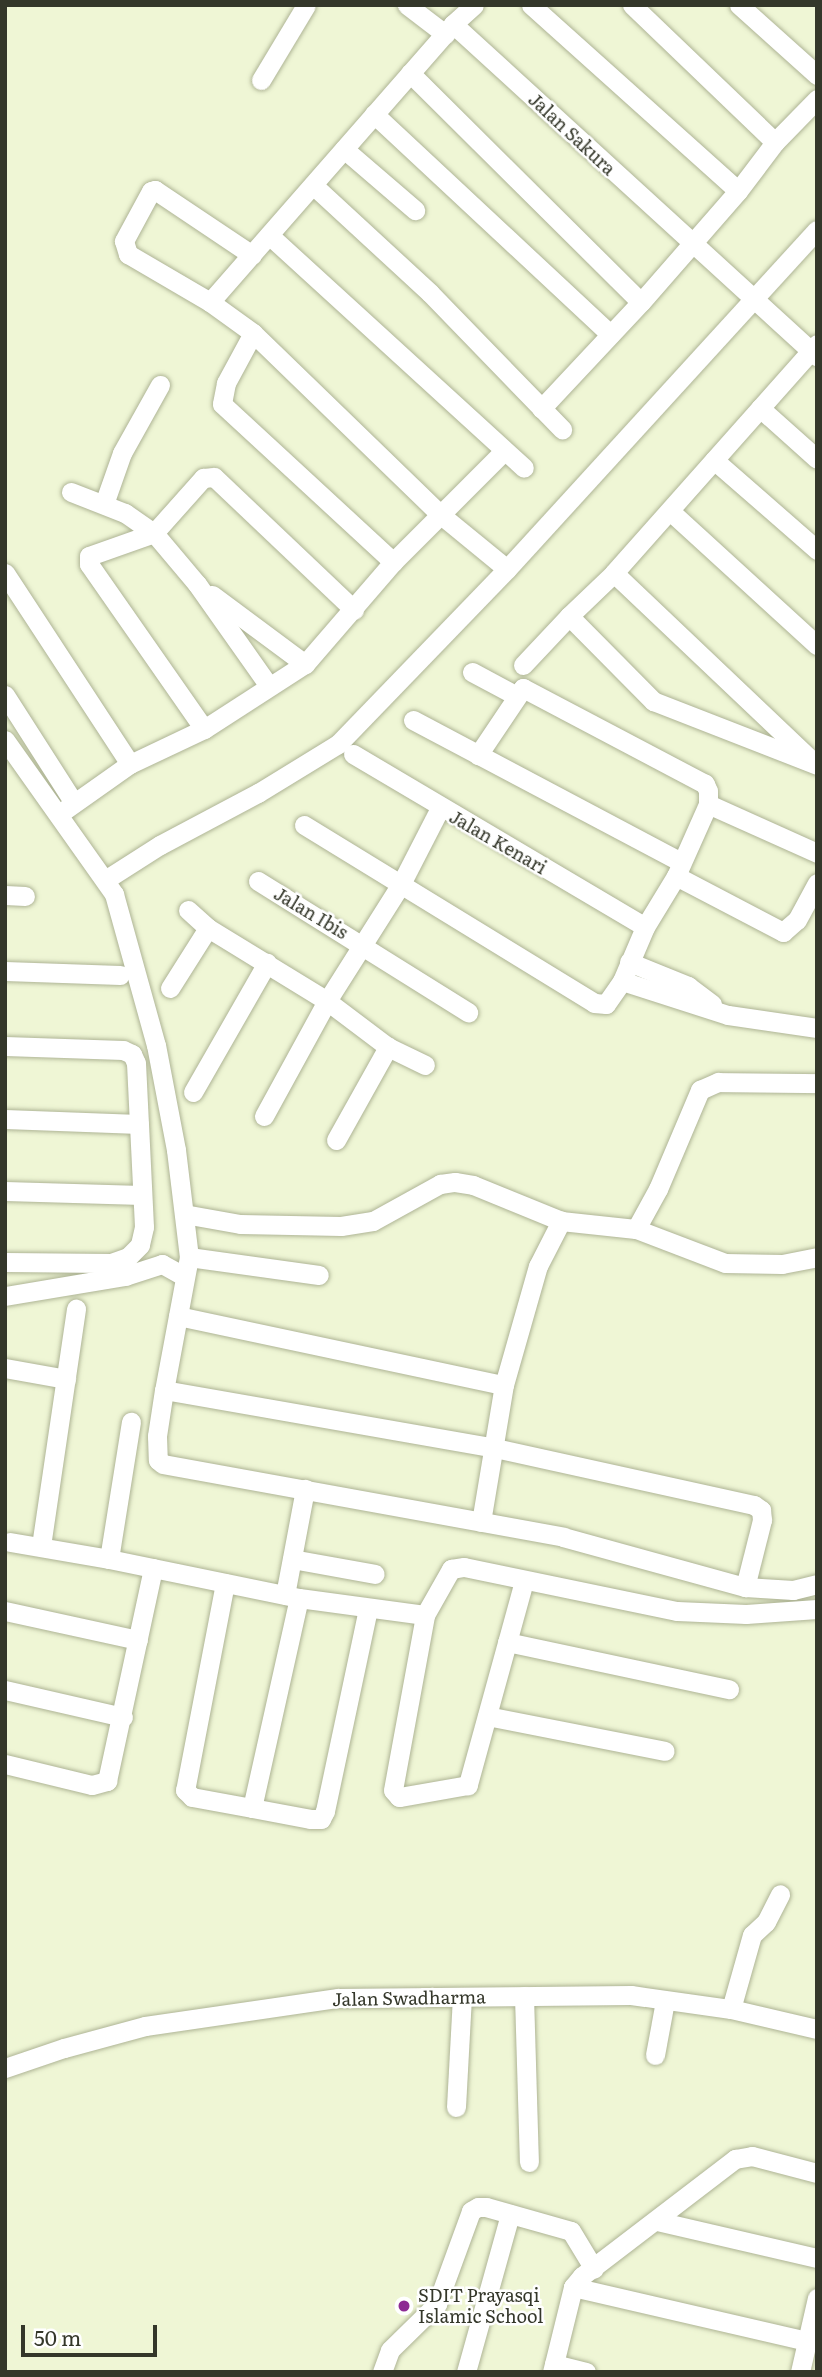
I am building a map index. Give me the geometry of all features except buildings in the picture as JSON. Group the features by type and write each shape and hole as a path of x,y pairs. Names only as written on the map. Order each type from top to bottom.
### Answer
{"street":[{"path":"261,80 306,5"},
{"name":"Jalan Sakura","path":"407,5 449,29 752,300 815,350"},
{"path":"210,302 449,29 474,5"},
{"path":"531,5 738,191"},
{"path":"632,5 775,142"},
{"path":"739,5 817,75"},
{"path":"410,73 641,302"},
{"path":"541,409 641,302 738,191 775,142 817,99"},
{"path":"374,114 610,334"},
{"path":"344,149 415,210"},
{"path":"313,185 429,293 562,429"},
{"path":"252,255 161,191 151,191 124,242 125,252 210,302 253,334 441,515 507,569"},
{"path":"105,880 338,744 507,569 817,230"},
{"path":"269,235 524,468"},
{"path":"253,334 226,383 222,404 393,562"},
{"path":"523,665 614,573 815,350"},
{"path":"104,504 122,453 160,385"},
{"path":"760,408 817,459"},
{"path":"66,808 130,764 204,729 305,664 393,562 505,450"},
{"path":"714,460 817,550"},
{"path":"204,729 89,564 89,556 153,533 203,478 214,477 354,610"},
{"path":"71,492 135,519 153,533 197,583 268,686"},
{"path":"670,511 817,645"},
{"path":"5,573 130,764"},
{"path":"569,616 653,701 817,765 614,573"},
{"path":"197,583 305,664"},
{"path":"472,672 515,695"},
{"path":"304,825 594,1003 606,1004 622,981 645,927 679,869 708,804 709,796 705,784 523,688 515,695 478,755"},
{"path":"5,695 114,894 156,1045 176,1150 187,1267 164,1390 156,1451 163,1464 563,1537 745,1587 793,1590 817,1584"},
{"path":"413,720 679,869 783,932 797,920 817,883"},
{"path":"5,740 66,808"},
{"name":"Jalan Kenari","path":"353,754 440,808 645,927"},
{"path":"708,804 817,853"},
{"path":"264,1116 327,1001 401,884 440,808"},
{"name":"Jalan Ibis","path":"258,881 468,1012"},
{"path":"188,910 208,928 327,1001 388,1047 425,1065"},
{"path":"170,988 208,928"},
{"path":"629,962 688,986 728,1015"},
{"path":"193,1092 267,963"},
{"path":"5,971 120,975"},
{"path":"622,981 728,1015 817,1028"},
{"path":"5,1046 123,1049 132,1054 136,1063 144,1227 140,1245 128,1257 111,1264 5,1262"},
{"path":"336,1140 388,1047"},
{"path":"636,1230 658,1189 699,1090 718,1082 817,1083"},
{"path":"5,1119 139,1124"},
{"path":"184,1214 240,1224 341,1226 373,1221 440,1184 454,1182 474,1185 561,1221 636,1230 725,1263 782,1264 817,1257"},
{"path":"5,1191 142,1195"},
{"path":"481,1522 504,1385 538,1266 561,1221"},
{"path":"5,1296 94,1281 151,1269 162,1264 319,1275"},
{"path":"41,1546 76,1309"},
{"path":"178,1316 504,1385"},
{"path":"5,1368 66,1379"},
{"path":"164,1390 495,1448 754,1505 762,1514 745,1587"},
{"path":"109,1559 131,1422"},
{"path":"252,1808 292,1596 292,1559 305,1489"},
{"path":"10,1542 292,1596 368,1609 425,1615"},
{"path":"292,1559 375,1574"},
{"path":"524,1581 468,1786 399,1797 393,1790 425,1615 451,1569 464,1567 677,1611 746,1614 817,1609"},
{"path":"5,1764 92,1785 104,1784 122,1717 153,1568"},
{"path":"225,1583 185,1790 192,1797 310,1819 321,1819 325,1811 368,1609"},
{"path":"5,1611 138,1640"},
{"path":"507,1642 729,1689"},
{"path":"5,1690 122,1717"},
{"path":"487,1716 665,1751"},
{"path":"730,2009 752,1935 766,1922 780,1894"},
{"name":"Jalan Swadharma","path":"5,2068 64,2048 145,2026 338,1998 631,1995 730,2009 817,2029"},
{"path":"524,1996 529,2162"},
{"path":"456,2107 462,1997"},
{"path":"655,2055 666,2001"},
{"path":"586,2372 553,2368 573,2287 586,2272 594,2269 741,2156 817,2173"},
{"path":"382,2372 390,2350 437,2304 471,2211 485,2207 571,2231 594,2269"},
{"path":"466,2372 510,2214"},
{"path":"657,2221 817,2258"},
{"path":"573,2287 807,2341"},
{"path":"800,2372 817,2298"}],"place":[{"name":"SDIT Prayasqi Islamic School","path":"404,2306"}]}
